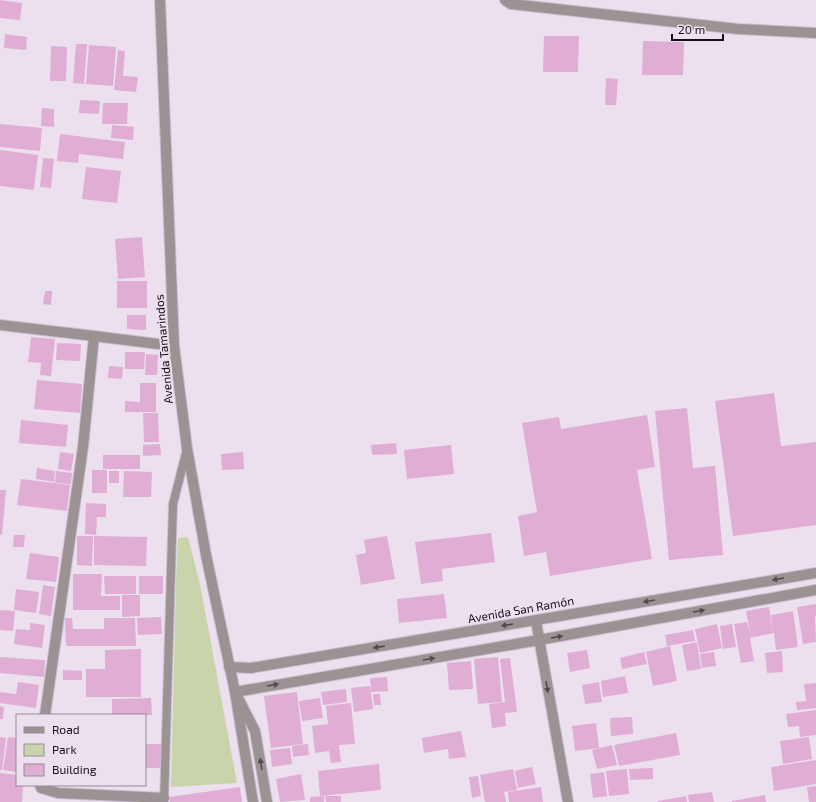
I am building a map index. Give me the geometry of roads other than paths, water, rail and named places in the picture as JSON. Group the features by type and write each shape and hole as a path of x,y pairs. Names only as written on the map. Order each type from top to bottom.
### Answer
{"street":[{"name":"Avenida Tamarindos","path":"160,0 174,346 187,448 206,556 234,692 253,802"},
{"path":"505,0 511,4 738,29 816,33"},
{"path":"0,326 174,346"},
{"path":"45,714 84,447 94,336"},
{"name":"Avenida San Ramón","path":"229,667 251,668 816,573"},
{"path":"234,692 539,640 816,590"},
{"path":"536,621 568,802"},
{"name":"Avenida Tamarindos","path":"234,692 256,731 267,802"},
{"path":"40,786 41,788 58,793 164,800"}],"lane":[{"path":"164,800 173,504 187,448"}]}
